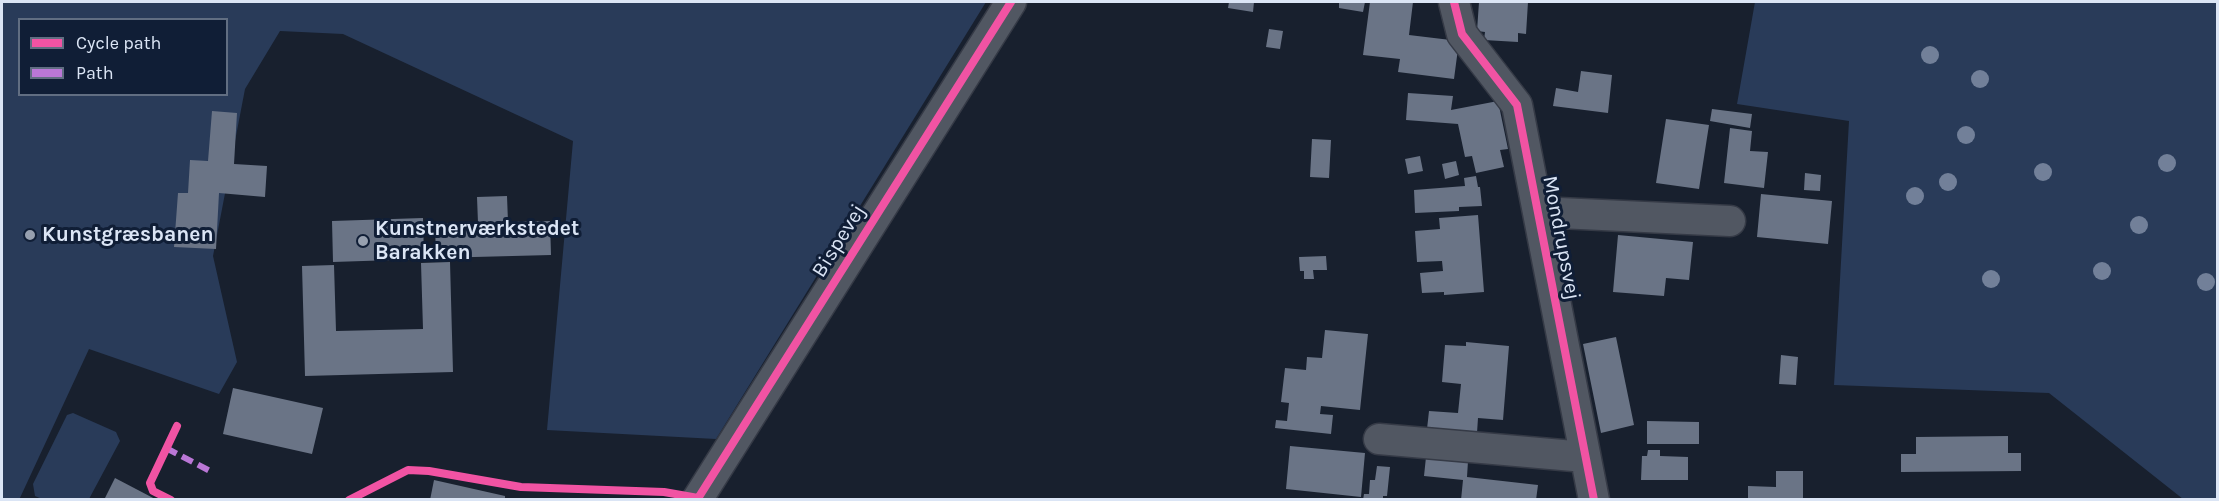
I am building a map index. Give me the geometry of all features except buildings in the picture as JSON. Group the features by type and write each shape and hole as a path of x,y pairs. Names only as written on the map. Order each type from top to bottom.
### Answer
{"street":[{"name":"Bispevej","path":"697,500 1011,2"},
{"name":"Mondrupsvej","path":"1454,2 1462,34 1517,105 1594,500"},
{"path":"1538,212 1730,221"},
{"path":"1378,439 1585,457"}],"shaded area":[{"path":"2,2 986,2 716,439 547,430 573,141 343,34 280,31 245,89 213,256 237,362 219,394 89,349 19,500 2,499"},
{"path":"1755,2 2217,2 2217,499 2183,499 2049,393 1834,385 1849,121 1737,104"},
{"path":"73,413 116,432 120,441 89,499 42,499 35,496 33,484 67,415"}],"marked path":[{"path":"166,448 210,471"}],"cycle path":[{"path":"697,500 1011,2"},
{"path":"1454,2 1462,34 1517,105 1594,500"},
{"path":"171,500 153,491 150,483 177,426"},
{"path":"349,500 408,470 429,471 521,487 664,492 698,498"}],"place":[{"name":"Kunstgræsbanen","path":"30,235"},
{"name":"Kunstnerværkstedet Barakken","path":"363,241"}]}
